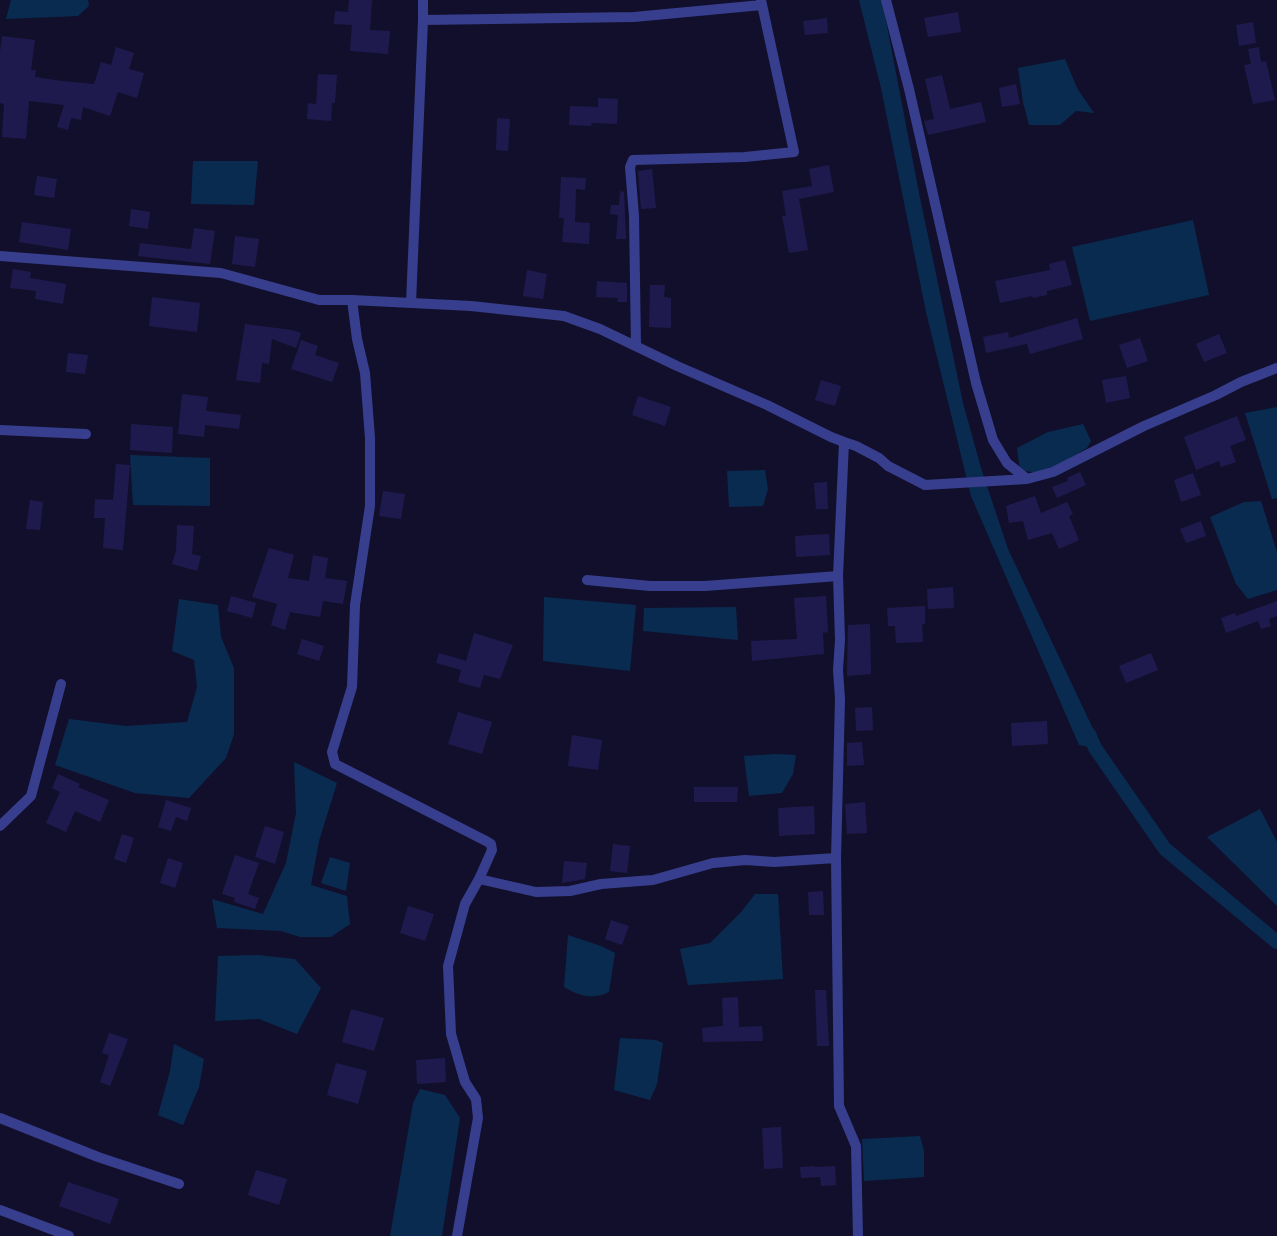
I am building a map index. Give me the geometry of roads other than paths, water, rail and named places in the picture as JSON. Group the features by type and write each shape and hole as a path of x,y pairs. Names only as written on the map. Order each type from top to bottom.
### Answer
{"street":[{"path":"411,303 423,0"},
{"path":"886,0 976,383 993,440 1007,463 1027,479"},
{"path":"423,20 634,17 761,3 794,152 745,157 633,160 630,167 636,346"},
{"path":"0,256 221,273 319,300 471,306 564,316 600,329 856,446 921,484 931,486 1027,479 1053,472 1144,426 1277,368"},
{"path":"352,300 365,373 370,438 370,506 355,605 352,687 332,758 335,764 370,783 491,844 492,850 465,904 448,966 451,1034 465,1082 476,1099 478,1118 457,1236"},
{"path":"0,430 86,434"},
{"path":"844,442 838,576 840,699 836,858 839,1106 856,1146 858,1236"},
{"path":"587,580 650,586 705,586 838,576"},
{"path":"0,826 31,796 61,684"},
{"path":"479,879 536,892 570,891 601,884 653,880 713,863 836,858"},
{"path":"0,1118 98,1157 179,1184"},
{"path":"0,1210 69,1236"}],"water":[{"path":"11,0 88,0 89,6 78,16 6,19"},
{"path":"859,0 882,0 963,403 981,468 1008,549 1095,733 1095,748 1079,745 971,496 926,312 881,88"},
{"path":"1065,59 1077,88 1094,113 1076,111 1060,125 1029,125 1018,68"},
{"path":"193,161 258,161 254,205 191,204"},
{"path":"1193,220 1209,295 1090,321 1072,247"},
{"path":"1277,407 1277,498 1272,499 1245,413"},
{"path":"1083,424 1091,441 1087,448 1044,474 1020,470 1017,448 1048,432"},
{"path":"130,455 210,458 210,506 133,505"},
{"path":"765,470 768,489 763,506 729,507 727,471"},
{"path":"1261,501 1277,552 1277,590 1248,599 1236,584 1210,517 1244,502"},
{"path":"544,597 636,605 630,671 543,661"},
{"path":"179,599 218,605 221,637 234,668 234,734 226,758 189,798 135,793 55,765 69,719 126,726 187,722 197,687 194,660 172,651"},
{"path":"736,607 738,640 643,631 644,608"},
{"path":"796,755 793,774 782,793 749,796 744,756"},
{"path":"294,762 337,783 319,841 311,885 347,896 350,924 331,937 300,937 281,931 217,928 212,899 263,914 286,863 296,813"},
{"path":"1260,809 1277,842 1277,906 1207,837"},
{"path":"330,857 350,863 346,891 321,883"},
{"path":"755,894 778,894 783,979 688,985 680,949 710,943"},
{"path":"568,935 615,953 609,992 586,996 564,987"},
{"path":"257,955 295,959 321,988 297,1034 259,1019 215,1021 218,956"},
{"path":"620,1038 663,1043 657,1084 650,1100 614,1090"},
{"path":"174,1044 204,1059 199,1087 183,1125 158,1115"},
{"path":"420,1089 445,1095 460,1118 442,1236 390,1236 413,1103"},
{"path":"920,1136 924,1151 924,1177 864,1181 862,1139"}],"waterway":[{"path":"1089,734 1095,748 1165,849 1277,942"}]}
